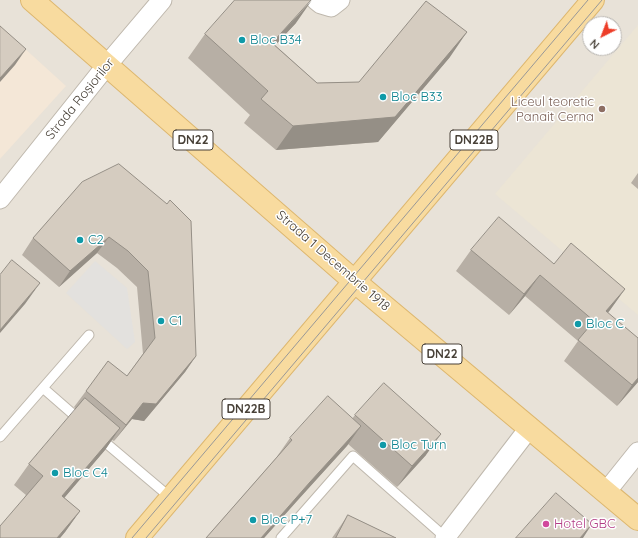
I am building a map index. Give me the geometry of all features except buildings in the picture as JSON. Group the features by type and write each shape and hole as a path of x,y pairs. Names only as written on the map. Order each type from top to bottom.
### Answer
{"main road":[{"name":"Strada 1 Decembrie 1918","path":"32,0 354,280 638,519"},
{"name":"DN22B","path":"137,538 354,280 594,0"}],"street":[{"name":"Strada Roșiorilor","path":"0,199 107,65 162,0"},
{"path":"316,0 321,4 331,7 340,0"},
{"path":"445,538 530,427"},
{"path":"606,492 638,452"}],"lane":[{"path":"0,437 89,335"},
{"path":"42,388 171,498"},
{"path":"281,538 353,456 445,538"}],"shaded area":[{"path":"0,0 638,0 638,538 0,538"},
{"name":"Liceul teoretic Panait Cerna","path":"638,25 638,315 495,194 612,56 622,56 622,44"},
{"path":"0,26 66,86 0,159"},
{"path":"95,261 127,288 135,342 127,349 66,293"}],"tram line":[{"path":"132,538 588,0"},
{"path":"146,538 602,0"}],"place":[{"name":"Bloc B34","path":"242,40"},
{"name":"Bloc B33","path":"383,97"},
{"name":"Liceul teoretic Panait Cerna","path":"602,109"},
{"name":"C2","path":"80,240"},
{"name":"C1","path":"161,321"},
{"name":"Bloc C","path":"578,324"},
{"name":"Bloc Turn","path":"383,445"},
{"name":"Bloc C4","path":"55,473"},
{"name":"Bloc P+7","path":"253,520"},
{"name":"Hotel GBC","path":"546,524"}]}
